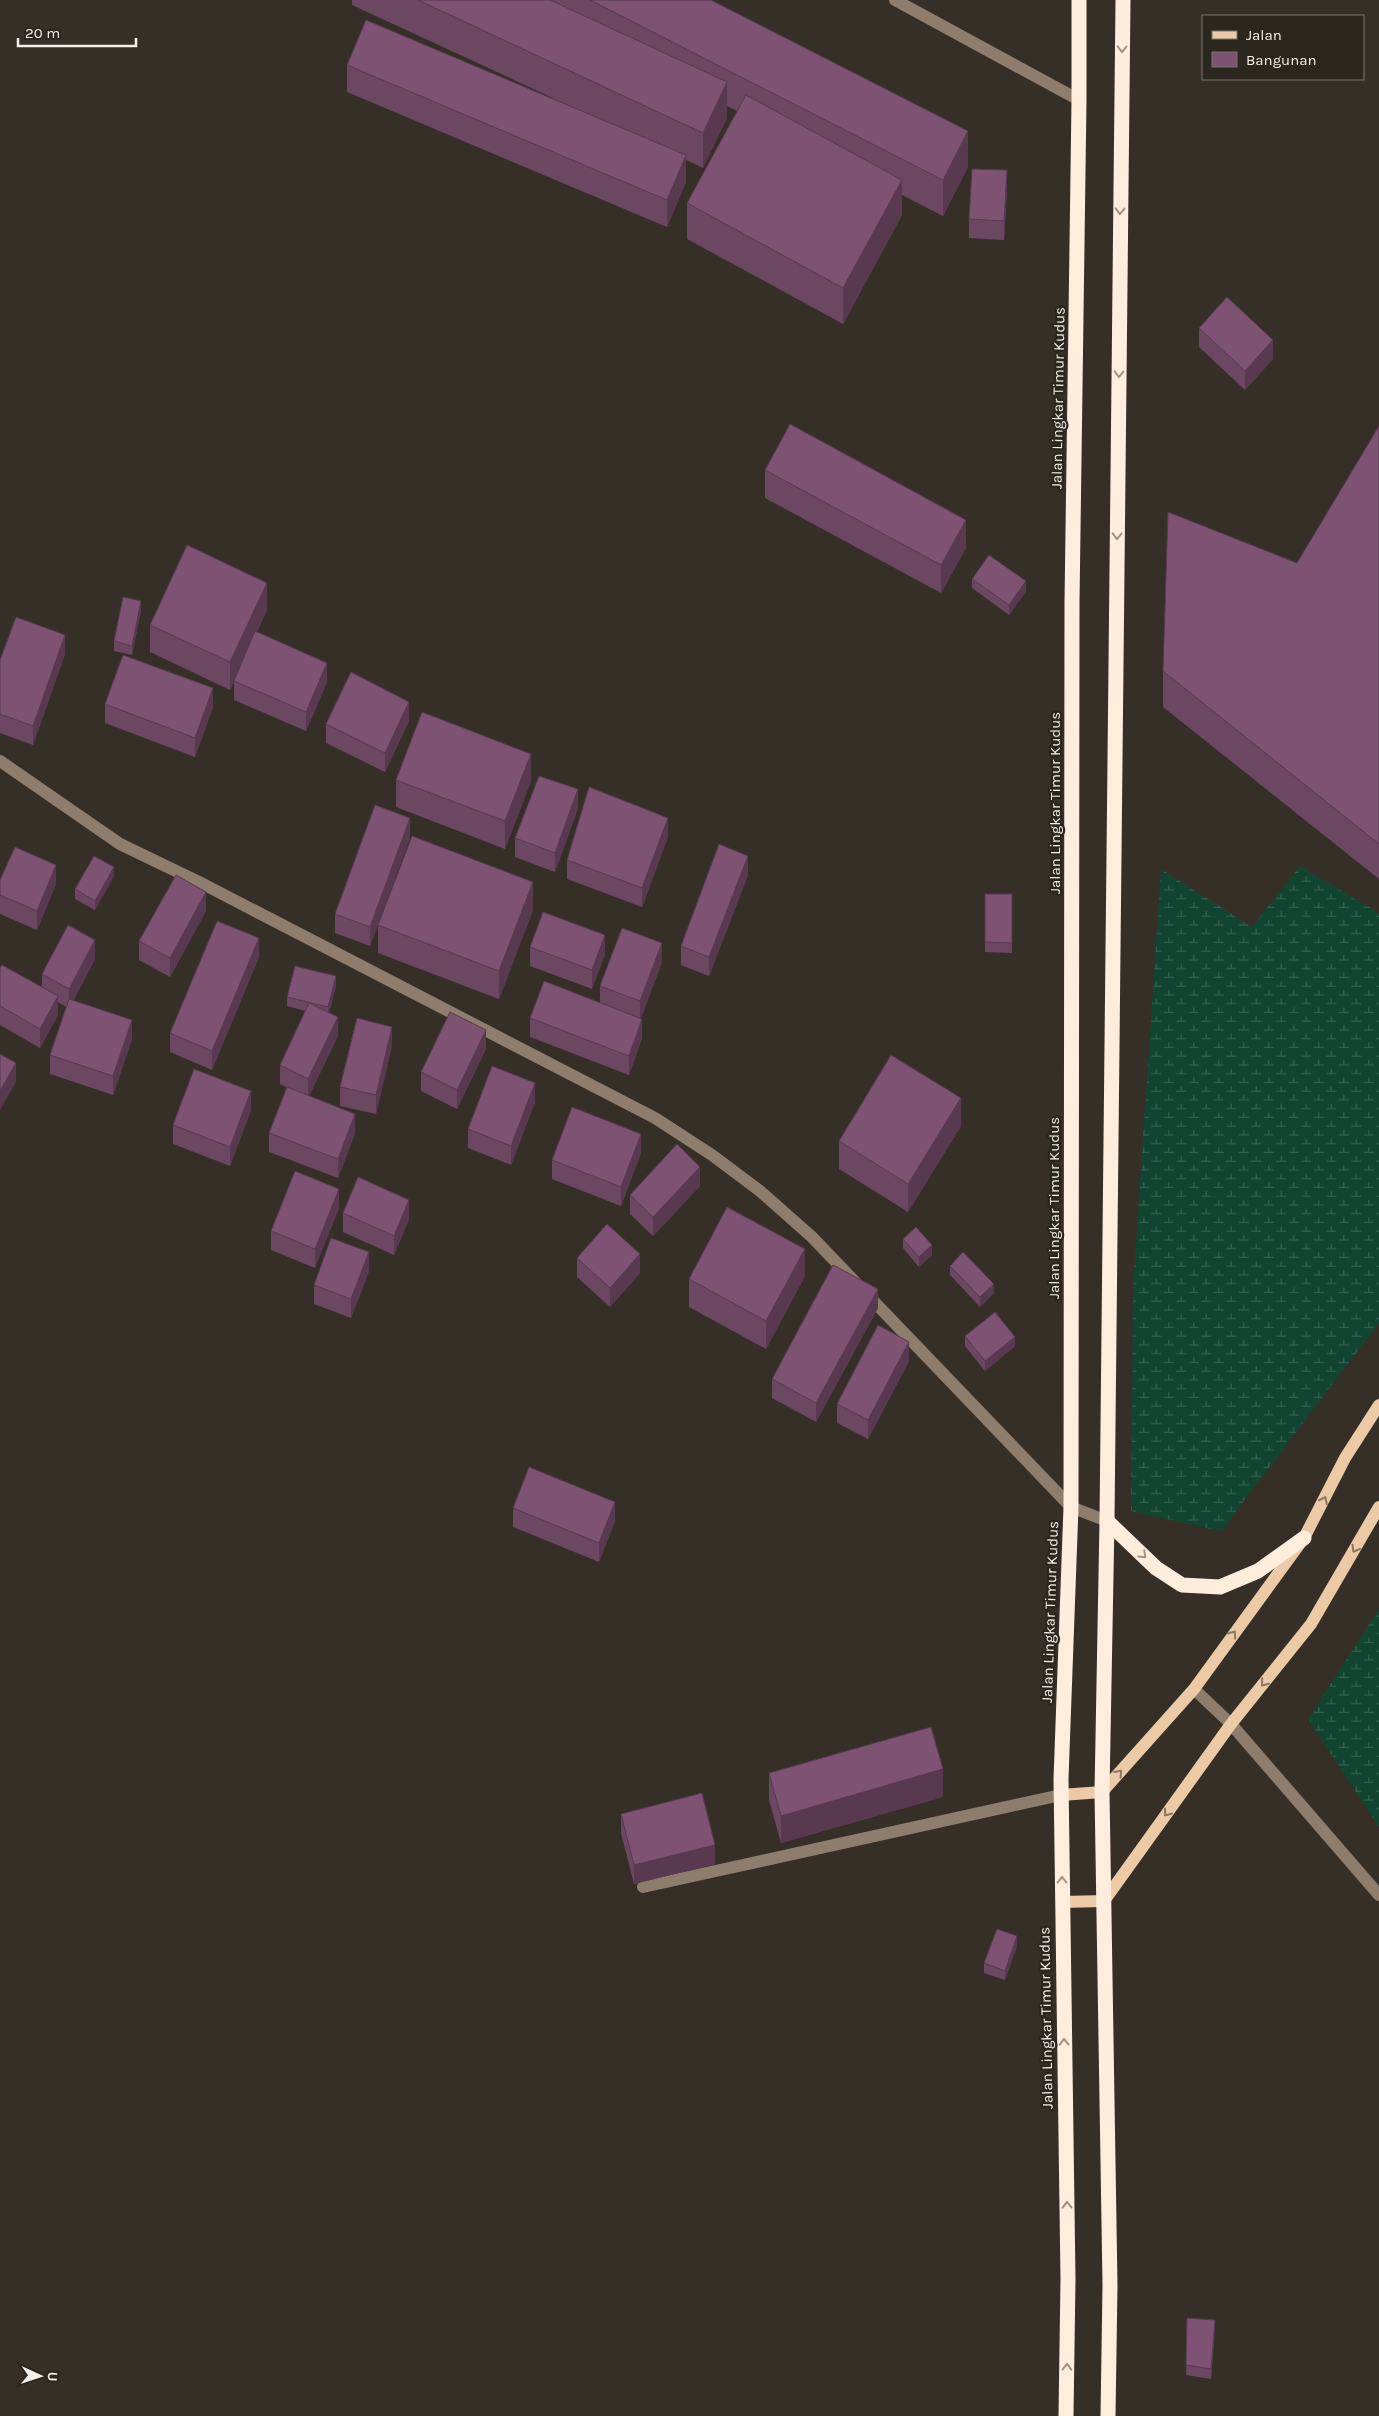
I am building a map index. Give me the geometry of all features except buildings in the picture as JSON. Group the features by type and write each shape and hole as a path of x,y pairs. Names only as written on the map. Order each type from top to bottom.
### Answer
{"highway":[{"name":"Jalan Lingkar Timur Kudus","path":"1066,2416 1068,2279 1061,1795 1071,1507 1072,613 1079,0"},
{"path":"1108,2416 1110,2284 1102,1792 1108,1521 1123,0"},
{"path":"1108,1521 1156,1568 1182,1585 1220,1587 1258,1571 1304,1538"}],"main road":[{"path":"1061,1795 1102,1792 1194,1689 1304,1538 1345,1458 1379,1405"},
{"path":"1062,1902 1104,1901 1231,1724 1311,1624 1379,1506"}],"street":[{"path":"895,0 1079,100"},
{"path":"0,761 120,844 205,885 655,1118 712,1154 760,1191 812,1237 1071,1507 1108,1521"},
{"path":"1194,1689 1231,1724 1379,1895"},
{"path":"643,1887 1061,1795"}],"green space":[{"path":"1300,866 1379,913 1379,1323 1221,1531 1131,1511 1133,1288 1161,869 1252,927"},
{"path":"1379,1609 1379,1827 1308,1719"}]}
